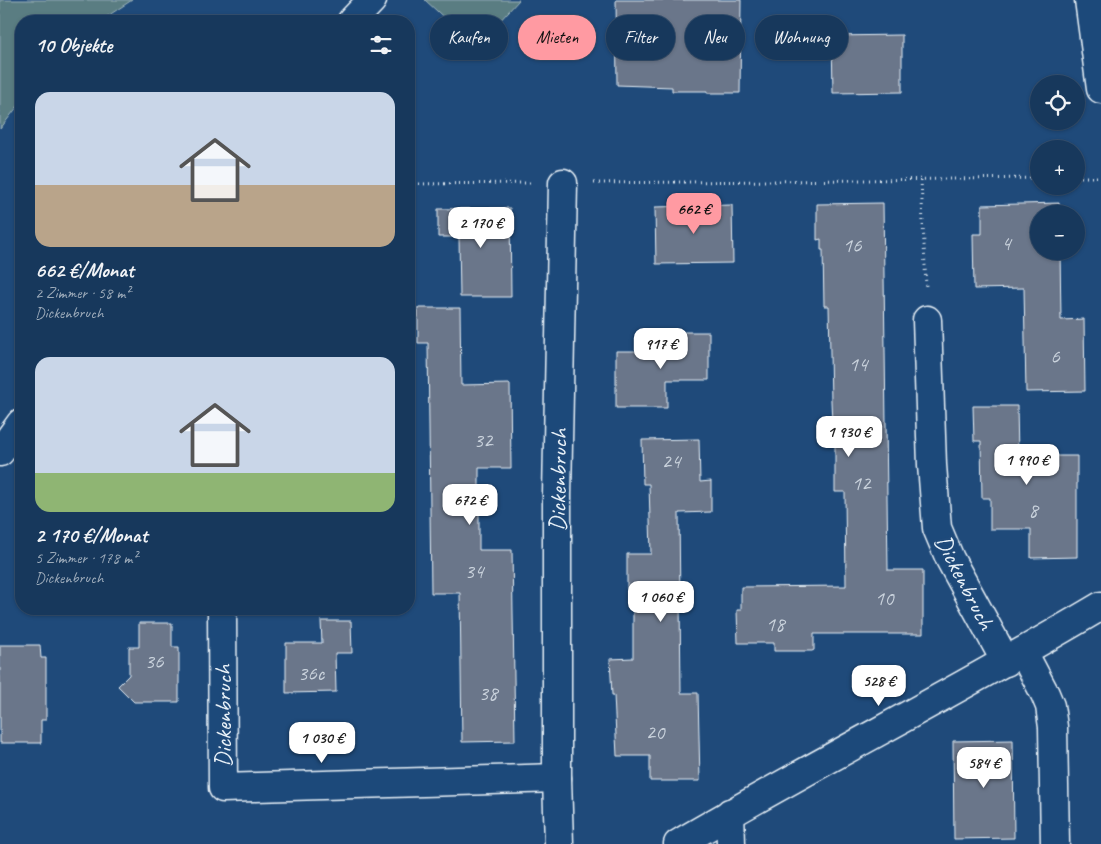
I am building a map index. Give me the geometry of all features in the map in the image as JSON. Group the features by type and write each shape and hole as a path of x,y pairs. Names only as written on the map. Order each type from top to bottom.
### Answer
{"street":[{"path":"358,15 372,0"},
{"path":"1089,0 1101,89"},
{"name":"Dickenbruch","path":"559,844 557,778 557,495 563,183"},
{"name":"Dickenbruch","path":"927,320 932,465 937,528 950,559 1015,657 1045,694 1052,720 1055,844"},
{"path":"0,452 15,431"},
{"path":"678,844 730,813 1015,657 1101,606"},
{"name":"Dickenbruch","path":"222,615 223,788 557,778"},
{"path":"730,813 731,844"}],"path":[{"path":"1085,178 1101,177"},
{"path":"415,184 1030,178"},
{"path":"921,180 927,320"}],"green space":[{"path":"0,0 132,0 109,15 15,15 15,110 0,129"},
{"path":"425,0 519,0 505,15 441,15"}],"building":[{"path":"616,0 741,0 741,15 685,15 685,60 740,60 740,93 672,91 672,87 617,85 617,60 675,60 675,15 616,15"},
{"path":"902,35 902,92 833,93 832,60 848,60 848,36"},
{"path":"883,203 888,570 923,570 923,634 814,634 814,650 812,651 774,651 774,643 738,643 737,610 741,610 741,587 846,586 845,492 835,492 835,423 832,423 829,306 824,306 823,250 821,250 821,239 817,240 817,204"},
{"path":"1059,203 1059,205 1030,205 1030,260 1060,260 1061,320 1084,319 1085,391 1026,392 1024,288 974,289 973,234 982,234 982,205"},
{"path":"732,205 733,263 656,264 655,207"},
{"path":"510,208 511,297 460,297 459,237 438,237 438,209"},
{"path":"418,308 460,308 461,385 510,384 511,468 479,468 479,550 512,550 515,741 462,742 460,593 431,593 428,343 418,343"},
{"path":"664,332 709,332 709,380 667,380 667,408 616,408 616,351 662,351"},
{"path":"973,406 1017,406 1018,456 1077,456 1077,557 1031,558 1031,529 990,529 990,498 982,498 981,441 974,441"},
{"path":"699,439 700,482 711,481 711,512 679,513 681,693 698,693 700,781 650,781 650,756 617,756 610,659 633,658 633,590 627,590 627,554 651,554 649,484 643,484 642,440"},
{"path":"321,621 351,621 352,653 335,653 336,692 286,693 286,643 322,643"},
{"path":"139,623 172,623 172,647 179,647 179,702 134,702 118,686 129,675 129,647 139,647"},
{"path":"0,645 40,645 41,658 46,658 46,720 41,720 41,743 0,743"},
{"path":"1013,740 1014,838 954,839 953,741"}]}
